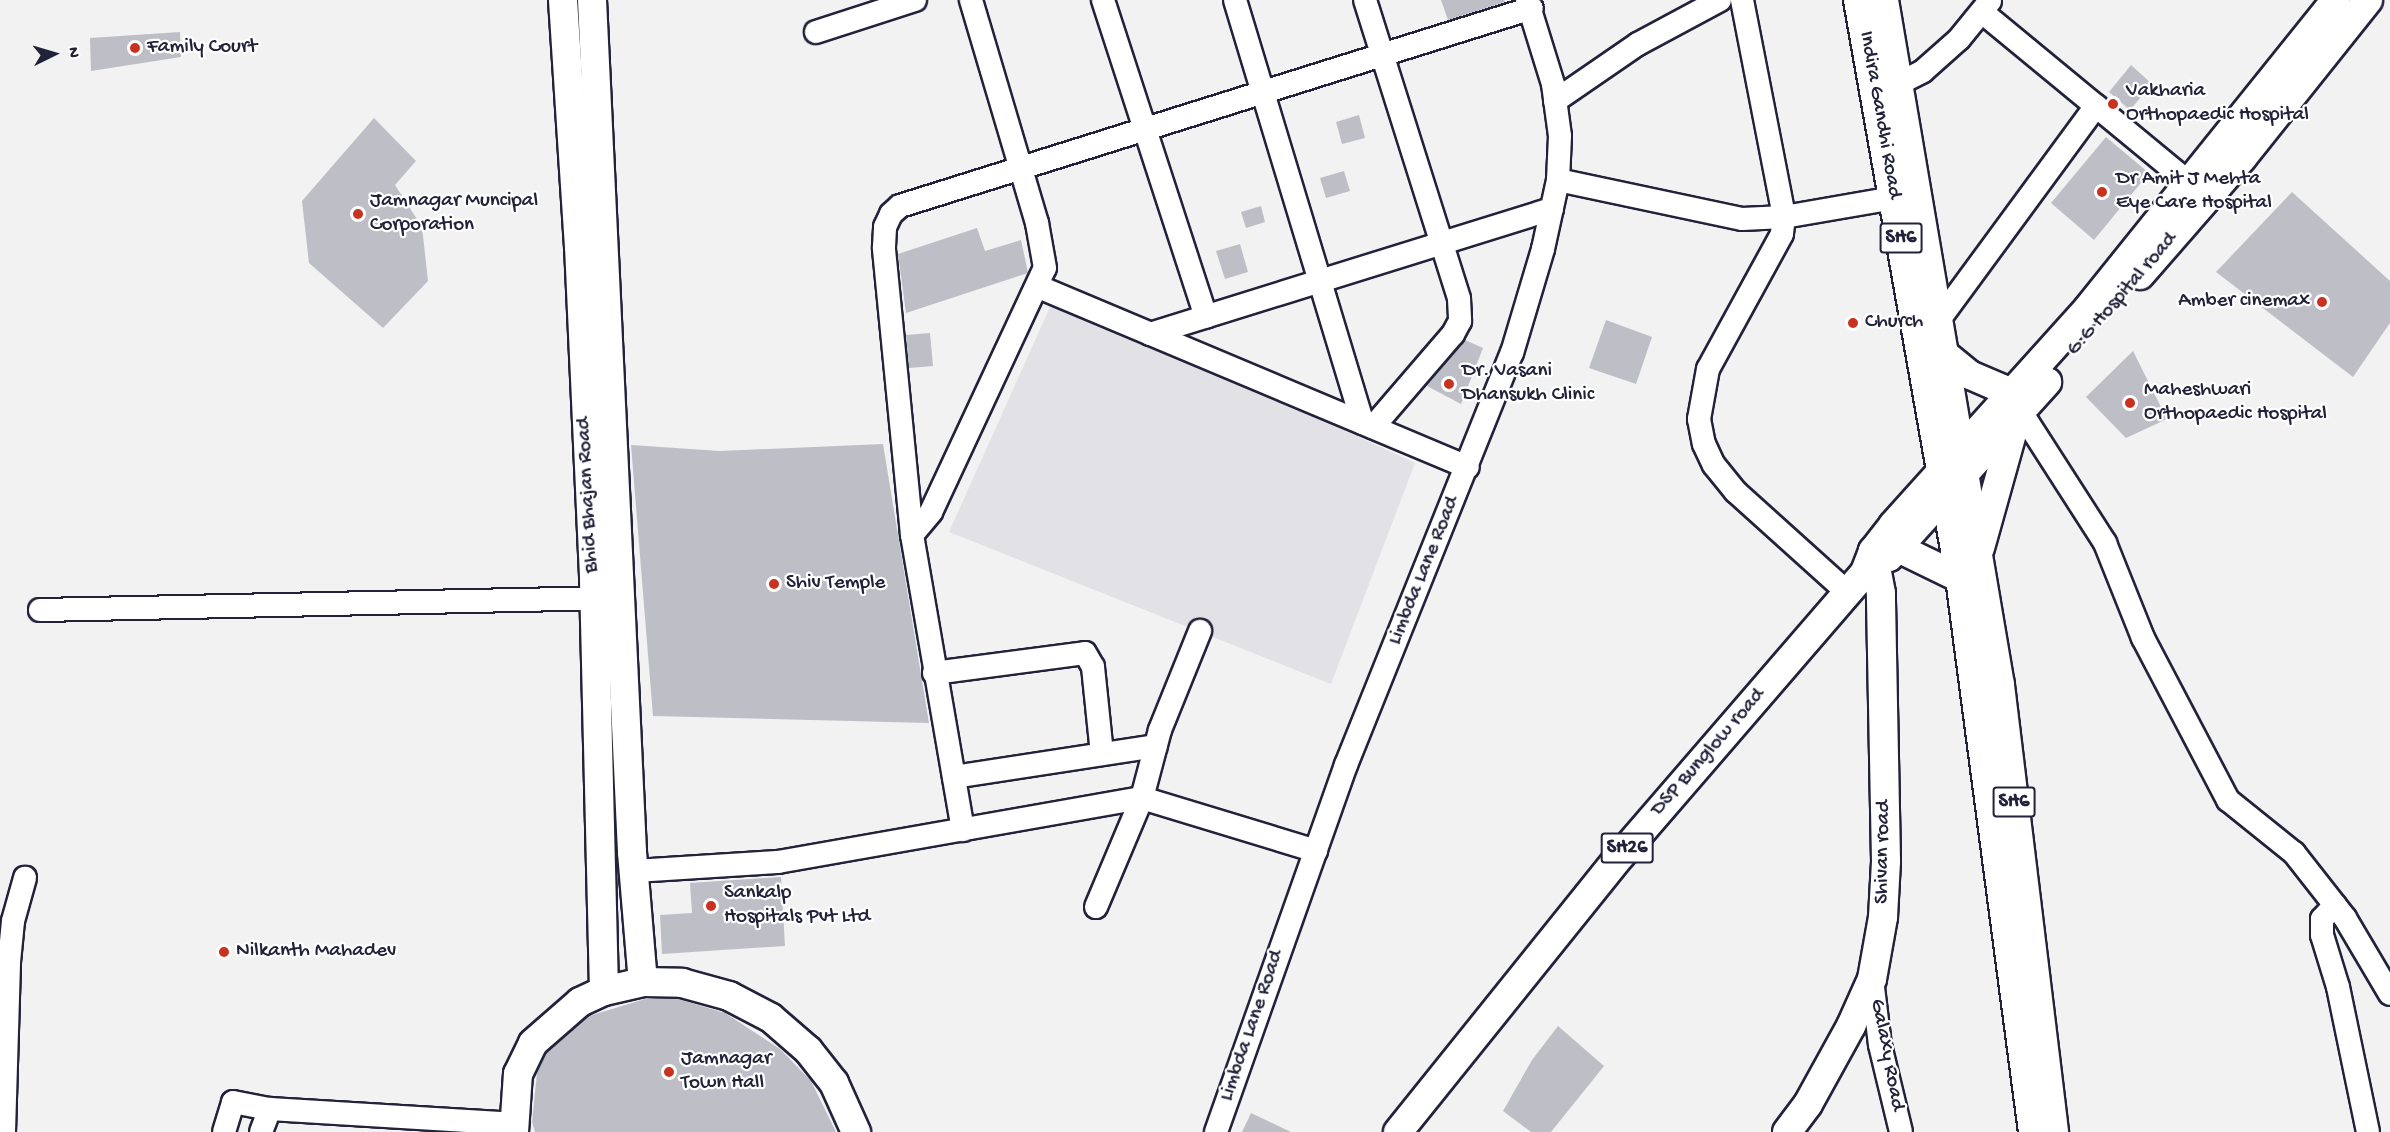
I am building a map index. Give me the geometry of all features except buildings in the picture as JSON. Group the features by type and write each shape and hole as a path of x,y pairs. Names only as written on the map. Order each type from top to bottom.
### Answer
{"main road":[{"name":"Bhid Bhajan Road","path":"563,0 579,246 607,598 643,982"},
{"name":"Bhid Bhajan Road","path":"592,0 607,598 604,991"},
{"name":"Indira Gandhi Road","path":"1858,0 1949,478"},
{"name":"Indira Gandhi Road","path":"1884,0 1896,86 1961,446"},
{"name":"G.G Hospital road","path":"1961,446 2017,407 2191,184 2233,151 2336,0"},
{"name":"G.G Hospital road","path":"1949,478 2017,407 2233,151 2368,0"},
{"path":"1944,354 2017,407 1978,554"},
{"name":"DSP Bunglow road","path":"1398,1132 1621,855 1949,478 1961,446"},
{"name":"SH6","path":"1949,478 1978,554 2001,695 2054,1132"},
{"name":"SH6","path":"1949,478 1960,579 2033,1132"},
{"path":"1872,566 1960,579"},
{"name":"Shivan road","path":"1787,1132 1808,1104 1851,1026 1872,979 1883,917 1886,861 1872,566"},
{"path":"513,1128 518,1074 533,1042 580,1002 604,991 643,982 692,985 729,996 771,1017 808,1050 834,1083 856,1132"}],"street":[{"path":"816,32 915,0"},
{"path":"912,535 931,512 1039,287 1045,268 1043,248 971,0"},
{"path":"1102,0 1206,317"},
{"path":"1235,0 1368,425"},
{"path":"1365,0 1460,299 1460,321 1453,334 1368,425"},
{"path":"1555,101 1638,44 1720,0"},
{"path":"1742,0 1784,217 1782,234 1708,369 1699,420 1704,444 1714,465 1736,492 1872,566"},
{"path":"963,830 934,673 912,535 885,227 900,206 1383,55 1529,4"},
{"name":"Limbda Lane Road","path":"1216,1132 1374,695 1512,353 1552,209 1558,180 1560,136 1555,101 1529,4"},
{"path":"1896,86 1923,71 1959,39 1986,6 2096,106 2191,184"},
{"path":"1938,321 2096,106"},
{"path":"1558,180 1689,210 1742,219 1784,217 1894,198"},
{"path":"1150,334 1552,209"},
{"path":"1039,287 1468,466"},
{"path":"2017,407 2105,543 2143,638 2228,800 2294,853 2335,905 2390,994"},
{"path":"40,610 607,598"},
{"path":"1096,907 1142,798 1155,746 1200,632"},
{"path":"934,673 1085,653 1093,668 1102,754"},
{"path":"954,777 1155,746"},
{"path":"634,871 778,862 1142,798 1316,851"},
{"path":"4,1132 9,962 13,921 25,878"},
{"path":"2335,905 2322,918 2322,935 2338,987 2368,1132"},
{"name":"Galaxy Road","path":"1872,979 1880,1045 1901,1132"},
{"path":"224,1132 232,1102 270,1109 513,1128"},
{"path":"261,1132 270,1109"}],"shaded area":[{"path":"1055,296 1415,463 1331,684 949,532"}],"place":[{"name":"Family Court","path":"135,48"},
{"name":"Vakharia Orthopaedic Hospital","path":"2113,104"},
{"name":"Dr Amit J Mehta Eye Care Hospital","path":"2102,192"},
{"name":"Jamnagar Muncipal Corporation","path":"358,214"},
{"name":"Amber cinemax","path":"2322,302"},
{"name":"Church","path":"1853,323"},
{"name":"Dr. Vasani Dhansukh Clinic","path":"1449,384"},
{"name":"Maheshwari Orthopaedic Hospital","path":"2130,403"},
{"name":"Shiv Temple","path":"774,584"},
{"name":"Sankalp Hospitals Pvt Ltd","path":"711,906"},
{"name":"Nilkanth Mahadev","path":"224,952"},
{"name":"Jamnagar Town Hall","path":"669,1072"}]}
